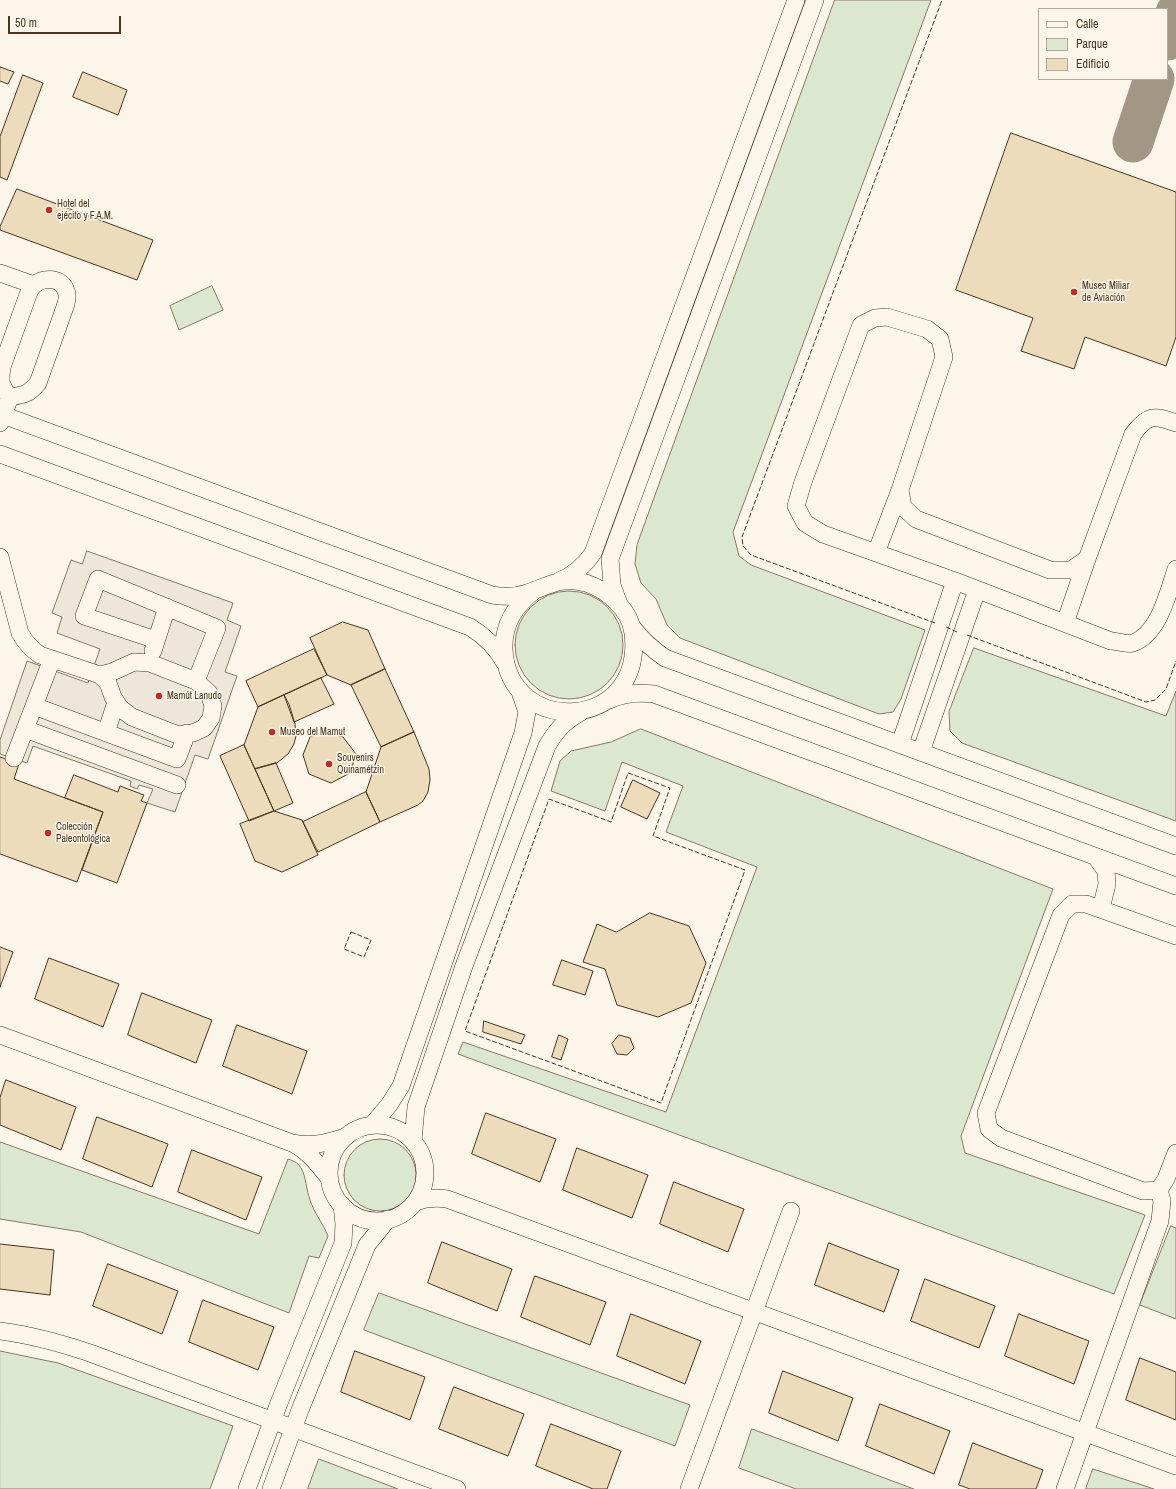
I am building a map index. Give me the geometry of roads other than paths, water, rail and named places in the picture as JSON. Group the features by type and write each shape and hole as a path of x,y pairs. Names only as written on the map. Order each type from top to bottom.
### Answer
{"street":[{"path":"10,397 1,418 487,593 501,596 523,594 569,577 583,566 593,553 796,0"},
{"path":"815,0 610,559 612,585 615,595 633,628 645,643 665,658 1176,846"},
{"path":"0,273 34,285"},
{"path":"44,279 62,283 67,291 66,304 38,383 30,392 21,396 10,397 2,389 0,378 2,367 28,292 34,285 44,279"},
{"path":"876,553 900,490 944,357 940,339 927,329 887,317 875,318 861,325 803,482 796,506 805,523 823,534 876,553 955,581 1111,641 1132,643 1149,632 1160,615 1176,569"},
{"path":"1065,623 1133,434 1143,422 1158,417 1176,423"},
{"path":"0,454 470,627 484,636 498,652 519,689 527,712 523,733 400,1086 389,1105 372,1125"},
{"path":"900,490 903,507 916,520 1050,570 1071,570 1087,559"},
{"path":"0,557 20,633 32,650 40,655 100,675 108,683 120,708 132,717 178,735 193,733 204,728 211,718 213,706 209,693 196,681 150,663 134,662 112,672 100,675"},
{"path":"156,640 84,616 98,580 217,628 196,681"},
{"path":"551,583 568,581 584,583 595,587 614,599 625,612"},
{"path":"900,744 955,581"},
{"path":"509,673 505,658 504,642 507,627 513,612 523,600 535,590"},
{"path":"921,752 977,590"},
{"path":"150,663 167,607"},
{"path":"600,705 615,695 626,681 633,664 635,646 633,628"},
{"path":"14,758 52,659"},
{"path":"519,689 532,701 548,709 566,712 583,711"},
{"path":"412,1141 416,1107 464,966 547,746 558,728 567,720 616,696 642,692 654,694 1176,886"},
{"path":"106,733 116,702"},
{"path":"34,706 177,759 187,733"},
{"path":"25,729 177,785"},
{"path":"1096,856 1106,871 1107,884 1101,909"},
{"path":"1159,1190 1144,1191 1001,1138 989,1129 986,1113 1061,915 1072,904 1086,904 1176,936"},
{"path":"0,1035 292,1143 300,1147 314,1159 329,1178"},
{"path":"292,1143 301,1145 325,1143 345,1136 357,1129 372,1125 387,1126 401,1131 412,1141 421,1155 424,1171 422,1188 415,1202"},
{"path":"345,1136 335,1148 330,1163 329,1178 333,1193 342,1205 351,1214 363,1219 376,1221 388,1219 403,1213 415,1202 425,1198 435,1197 447,1199 1176,1466"},
{"path":"1065,1489 1160,1221 1162,1201 1159,1190 1166,1179 1176,1153"},
{"path":"424,1171 431,1182 447,1199"},
{"path":"247,1489 272,1421 343,1243 344,1224 342,1205"},
{"path":"689,1489 791,1211"},
{"path":"271,1489 293,1429 367,1244 388,1219"},
{"path":"0,1331 34,1337 83,1350 457,1489"}],"place":[{"name":"Hotel del ejécito y F.A.M.","path":"49,210"},
{"name":"Museo Miliar de Aviación","path":"1074,292"},
{"name":"Mamút Lanudo","path":"159,696"},
{"name":"Museo del Mamut","path":"272,732"},
{"name":"Souvenirs Quinamétzin","path":"329,764"},
{"name":"Colección Paleontológica","path":"48,833"}]}
